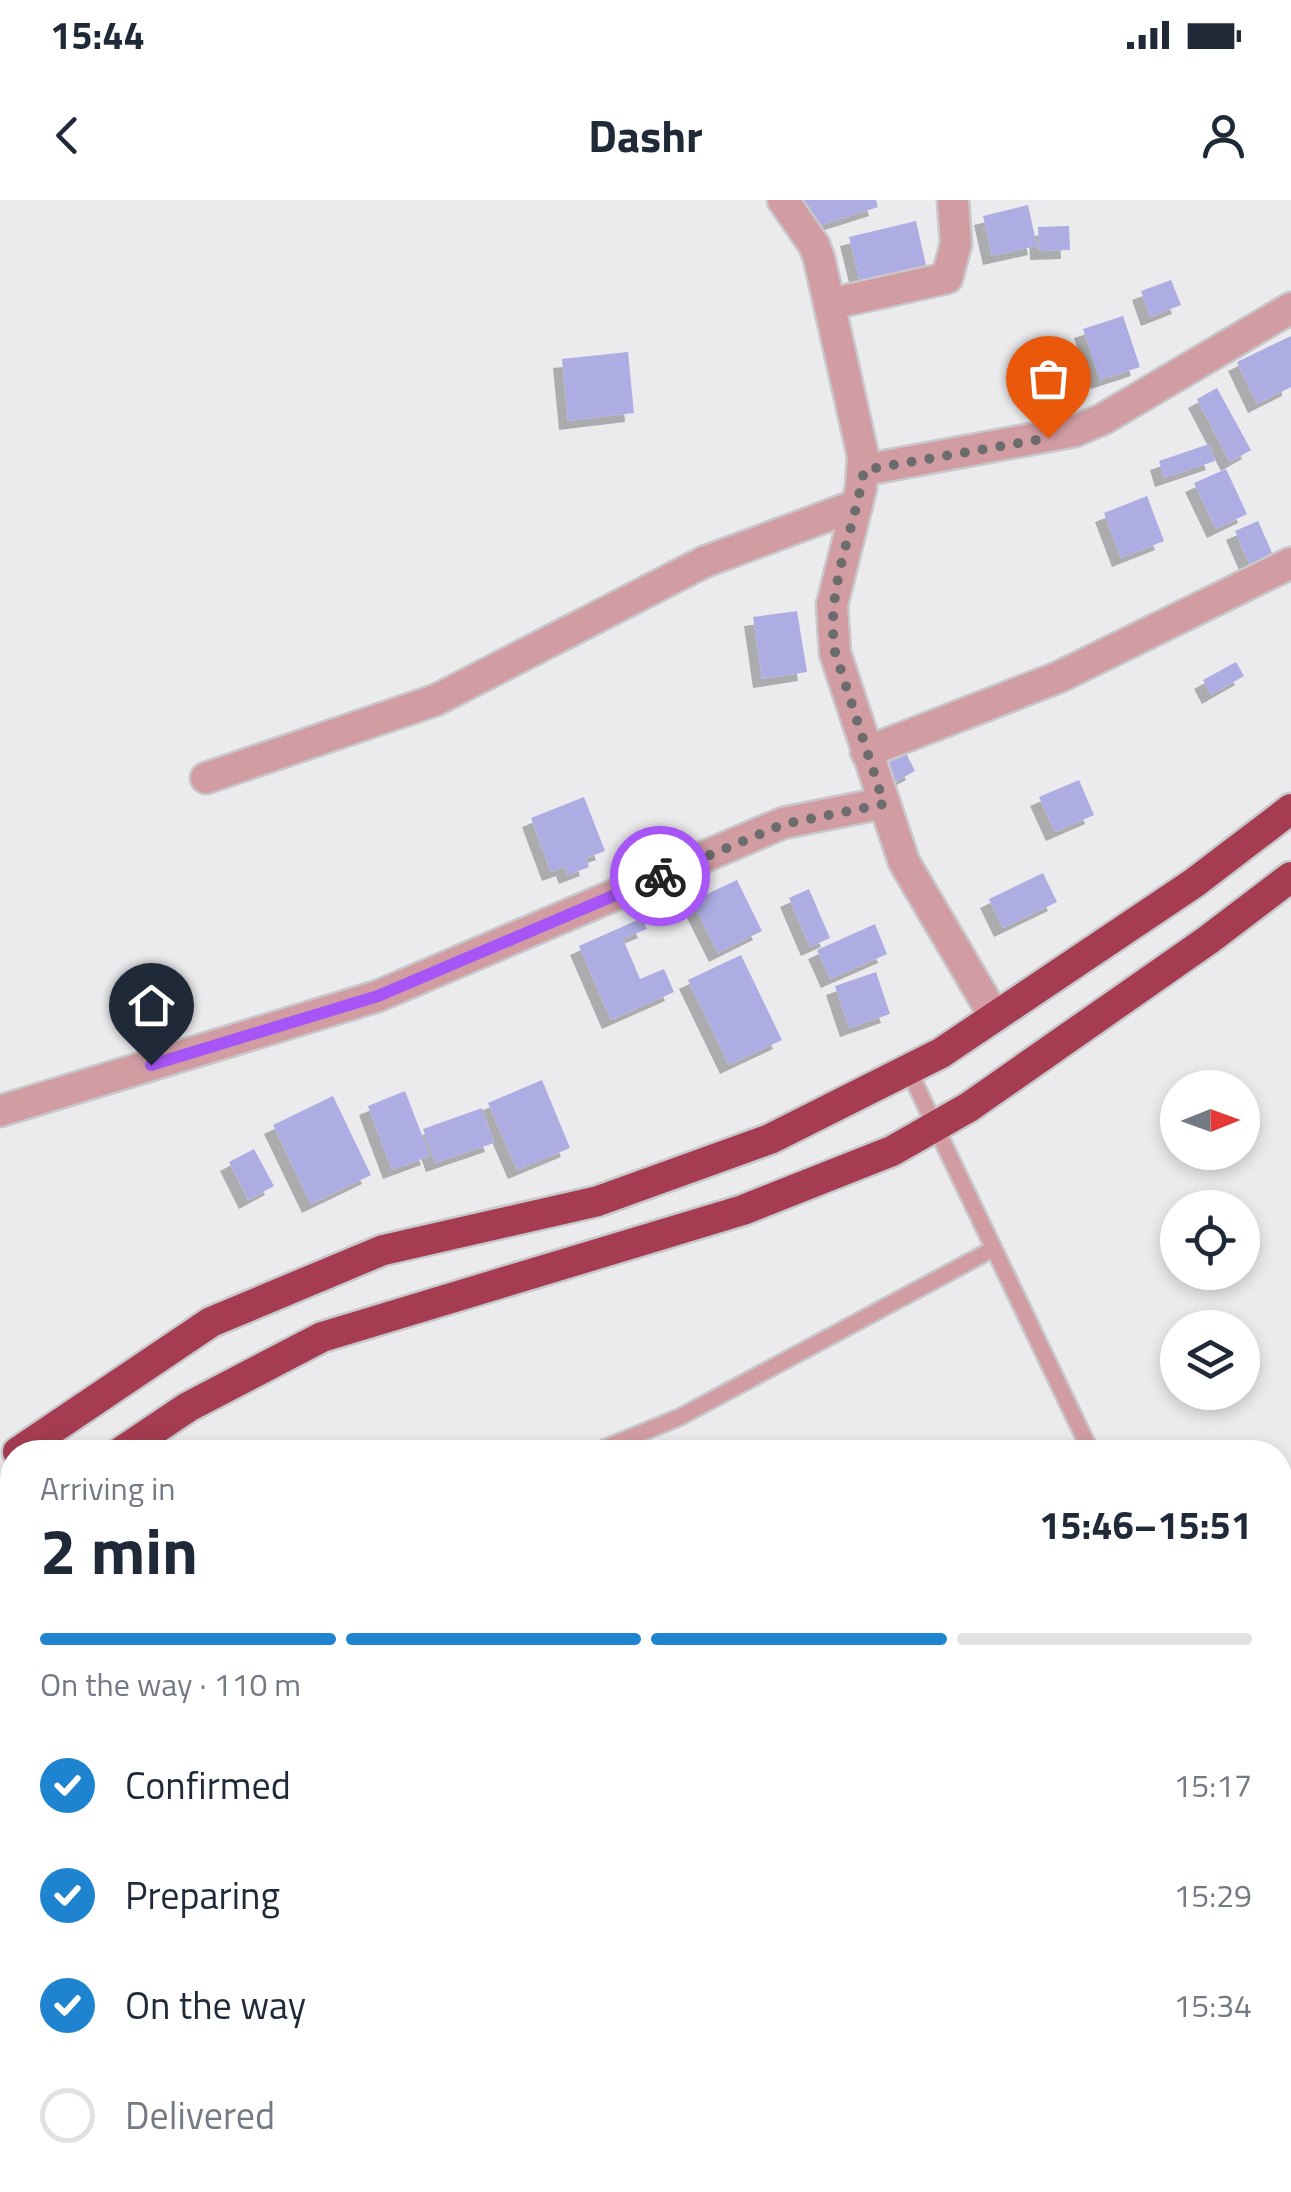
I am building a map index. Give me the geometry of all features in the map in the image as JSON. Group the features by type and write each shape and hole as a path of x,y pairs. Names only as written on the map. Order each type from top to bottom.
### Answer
{"highway":[{"path":"36,1440 211,1322 383,1250 598,1201 752,1145 908,1069 995,1017 1194,883 1291,809"},
{"path":"139,1440 188,1407 322,1337 743,1210 892,1152 969,1107 1291,877"}],"street":[{"path":"783,200 814,245 864,470 836,581 831,629 835,652 914,884 995,1017"},
{"path":"830,304 947,278 956,244 954,200"},
{"path":"864,470 1075,431 1103,419 1291,308"},
{"path":"206,778 436,700 704,562 857,505"},
{"path":"866,752 1060,677 1291,562"},
{"path":"0,1111 378,996 784,824 884,804"}],"lane":[{"path":"908,1069 1085,1440"},
{"path":"624,1440 680,1417 993,1249"}],"building":[{"path":"800,200 876,200 878,207 809,229"},
{"path":"1028,205 1037,246 992,256 983,216"},
{"path":"916,221 928,274 862,290 849,237"},
{"path":"1069,226 1070,250 1039,251 1038,227"},
{"path":"1171,280 1181,305 1150,317 1141,291"},
{"path":"1123,316 1140,367 1100,380 1083,329"},
{"path":"1291,336 1291,387 1257,404 1237,362"},
{"path":"628,352 634,413 568,421 562,359"},
{"path":"1217,388 1251,450 1230,462 1197,399"},
{"path":"1209,444 1215,461 1164,478 1159,461"},
{"path":"1226,469 1247,514 1216,529 1194,483"},
{"path":"1147,496 1164,541 1121,558 1104,513"},
{"path":"1258,521 1277,564 1254,575 1235,531"},
{"path":"797,611 807,672 762,679 753,617"},
{"path":"1236,662 1244,676 1211,695 1203,680"},
{"path":"906,753 915,771 893,783 884,765"},
{"path":"1079,780 1094,815 1055,832 1039,797"},
{"path":"584,797 605,851 586,858 589,867 568,875 565,867 551,872 531,818"},
{"path":"1043,873 1057,902 1003,928 989,899"},
{"path":"737,880 762,931 718,953 692,901"},
{"path":"809,889 830,938 810,947 789,898"},
{"path":"642,918 647,929 623,939 640,979 664,969 674,992 611,1020 579,946"},
{"path":"875,924 887,954 830,979 817,950"},
{"path":"741,955 782,1040 729,1065 688,980"},
{"path":"876,972 890,1014 849,1028 835,986"},
{"path":"542,1080 570,1148 517,1170 488,1103"},
{"path":"405,1091 430,1156 392,1170 368,1106"},
{"path":"333,1096 371,1175 311,1204 273,1125"},
{"path":"482,1108 494,1143 435,1163 423,1129"},
{"path":"254,1149 274,1186 248,1200 229,1162"}],"way so far":[{"path":"660,876 798,819 884,804 831,629 836,581 864,470 1048,438"}],"route":[{"path":"151,1065 378,996 660,876"}]}
